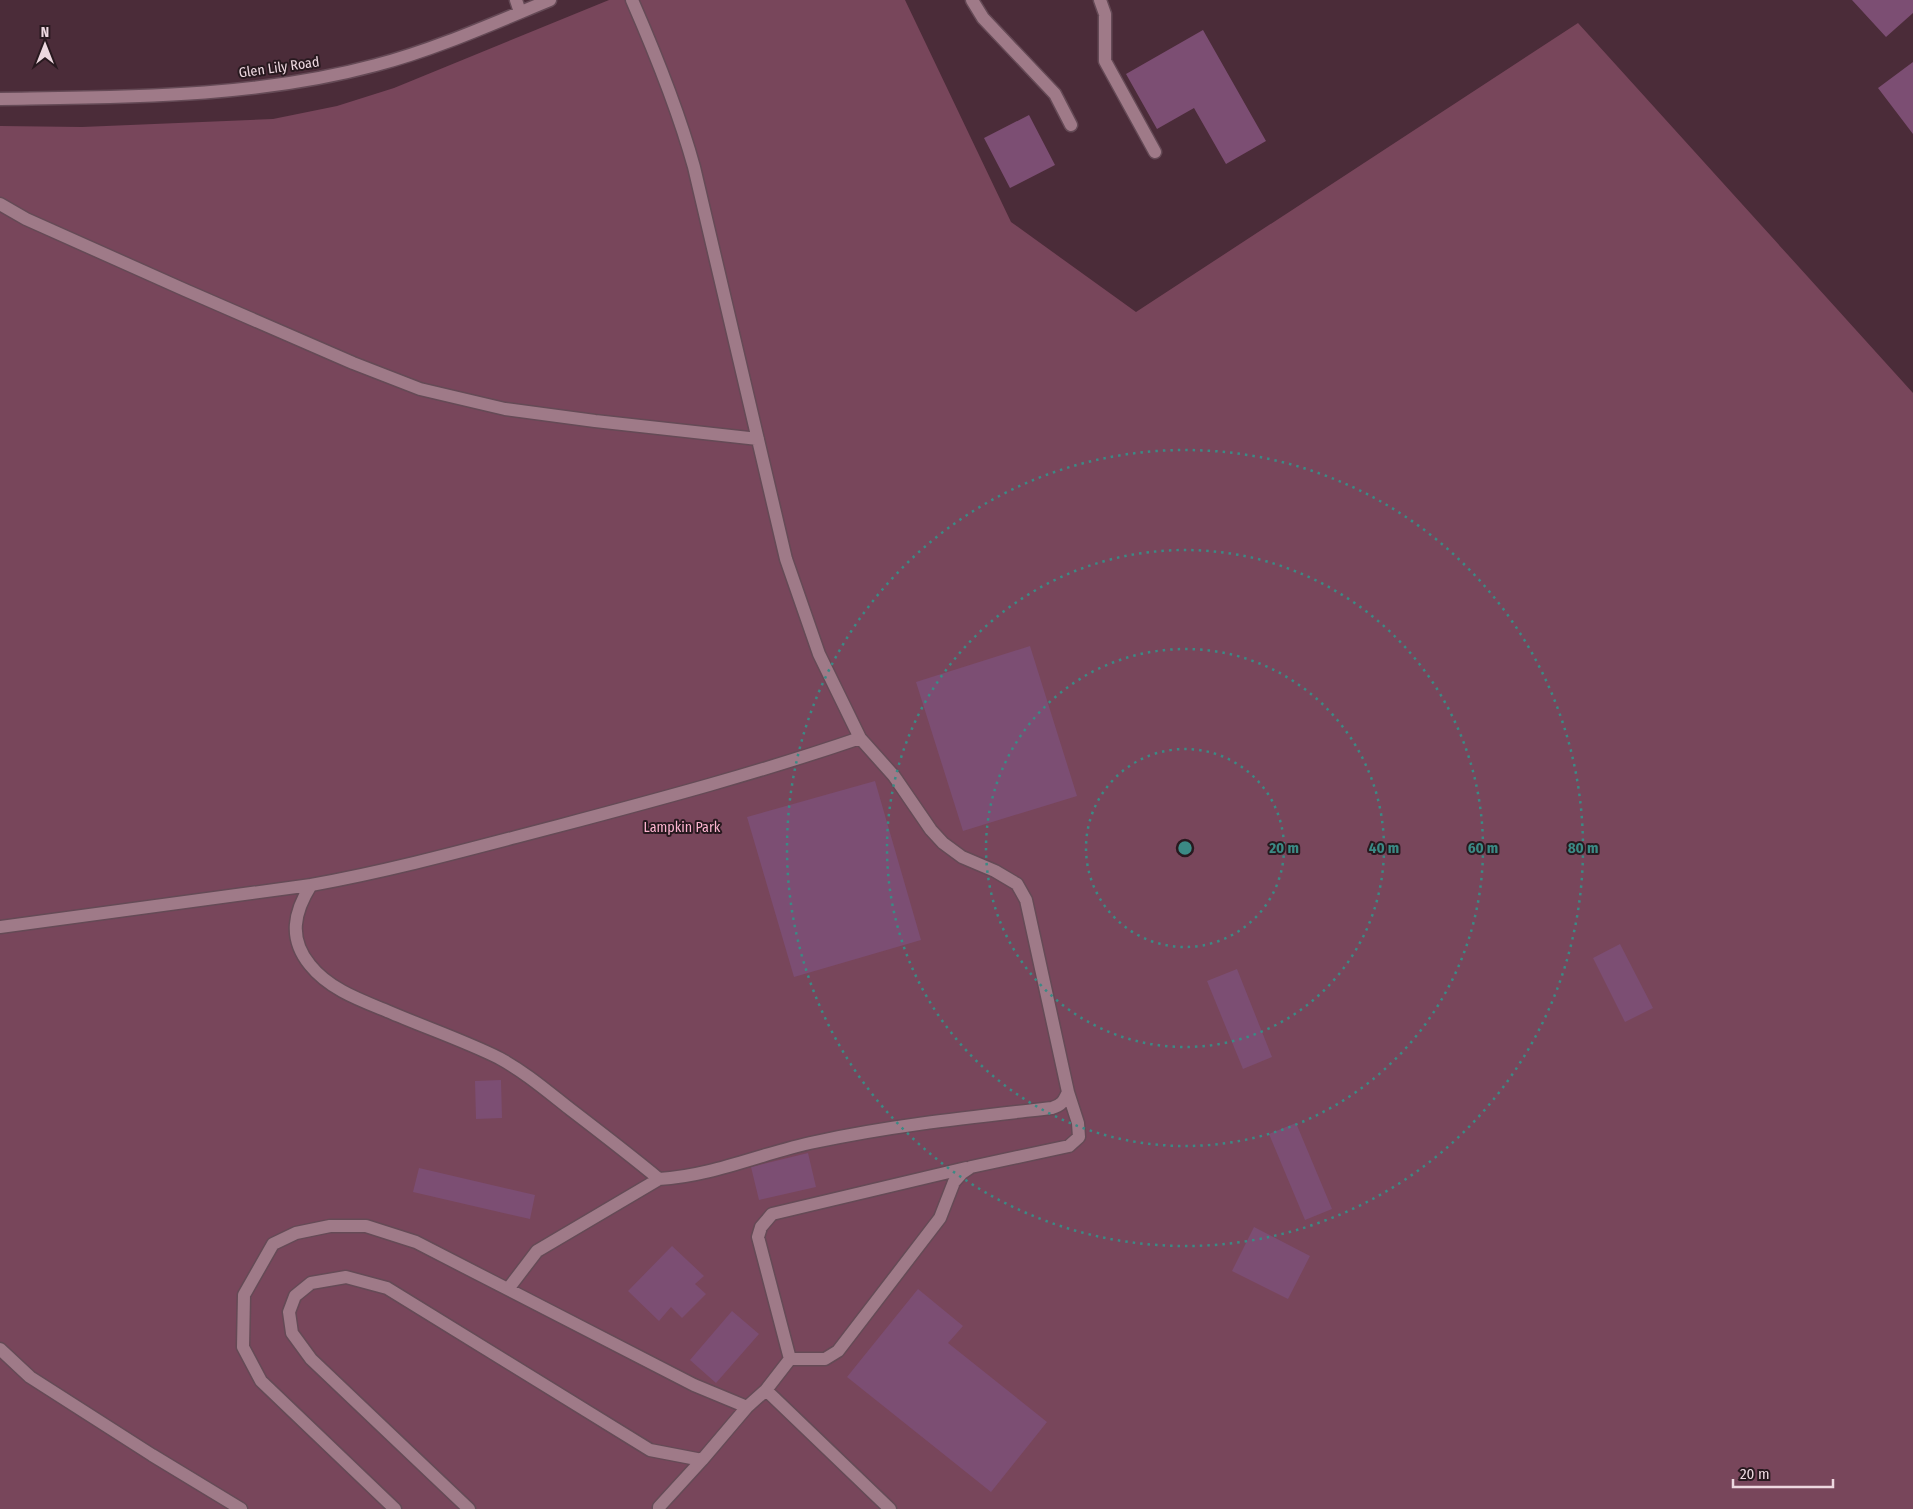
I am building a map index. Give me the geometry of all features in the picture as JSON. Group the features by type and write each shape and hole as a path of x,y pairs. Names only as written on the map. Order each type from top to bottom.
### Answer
{"street":[{"name":"Glen Lily Road","path":"0,99 124,97 208,92 291,83 365,68 402,58 518,6 550,0"},
{"path":"632,0 666,77 681,120 701,195 786,559 819,654 860,738 894,776 931,830 943,843 962,857 1017,884 1026,900 1068,1092 1078,1123 1079,1137 1069,1146 772,1214 761,1227 758,1237 790,1359"},
{"path":"972,0 983,18 1055,94 1071,125"},
{"path":"1100,0 1105,14 1105,61 1155,152"},
{"path":"0,204 26,219 194,294 367,369 420,389 505,409 758,439"},
{"path":"0,927 349,879 668,797 797,760 860,738"},
{"path":"312,885 296,917 295,931 303,955 323,977 338,988 364,1002 498,1058 527,1074 659,1179"},
{"path":"508,1289 537,1251 659,1179 680,1178 719,1170 813,1142 869,1132 1052,1108 1060,1106 1064,1102 1068,1092"},
{"path":"790,1359 825,1359 838,1351 940,1218 954,1182 971,1167"},
{"path":"395,1509 261,1381 243,1347 244,1295 273,1244 296,1234 330,1226 366,1226 416,1242 694,1385 748,1407"},
{"path":"469,1509 312,1359 292,1333 289,1312 295,1296 311,1283 346,1276 387,1288 650,1450 702,1460"},
{"path":"0,1349 30,1377 241,1509"},
{"path":"659,1509 748,1407 766,1390 790,1359"},
{"path":"766,1390 890,1509"}],"green space":[{"name":"Lampkin Park","path":"609,0 905,0 1011,222 1136,312 1578,23 1913,393 1913,1509 0,1509 0,126 82,127 273,119 337,106 394,88"}],"building":[{"path":"1852,0 1913,0 1913,13 1886,37"},
{"path":"1203,30 1266,141 1226,164 1194,108 1157,129 1126,74"},
{"path":"1913,62 1913,134 1878,88"},
{"path":"1029,115 1055,165 1010,188 984,138"},
{"path":"1030,646 1077,796 963,831 916,682"},
{"path":"875,781 921,940 794,977 747,817"},
{"path":"1620,944 1653,1008 1625,1022 1593,958"},
{"path":"1237,969 1272,1057 1243,1069 1207,981"},
{"path":"501,1080 502,1118 476,1119 475,1081"},
{"path":"1296,1123 1332,1209 1305,1220 1269,1134"},
{"path":"808,1153 816,1187 759,1200 751,1167"},
{"path":"419,1168 535,1195 530,1219 413,1192"},
{"path":"1254,1227 1310,1256 1288,1299 1232,1271"},
{"path":"672,1246 704,1276 695,1284 706,1294 682,1318 671,1307 659,1321 628,1291"},
{"path":"918,1289 963,1326 948,1343 1047,1422 991,1492 847,1377"},
{"path":"732,1311 759,1334 716,1383 690,1360"}]}
